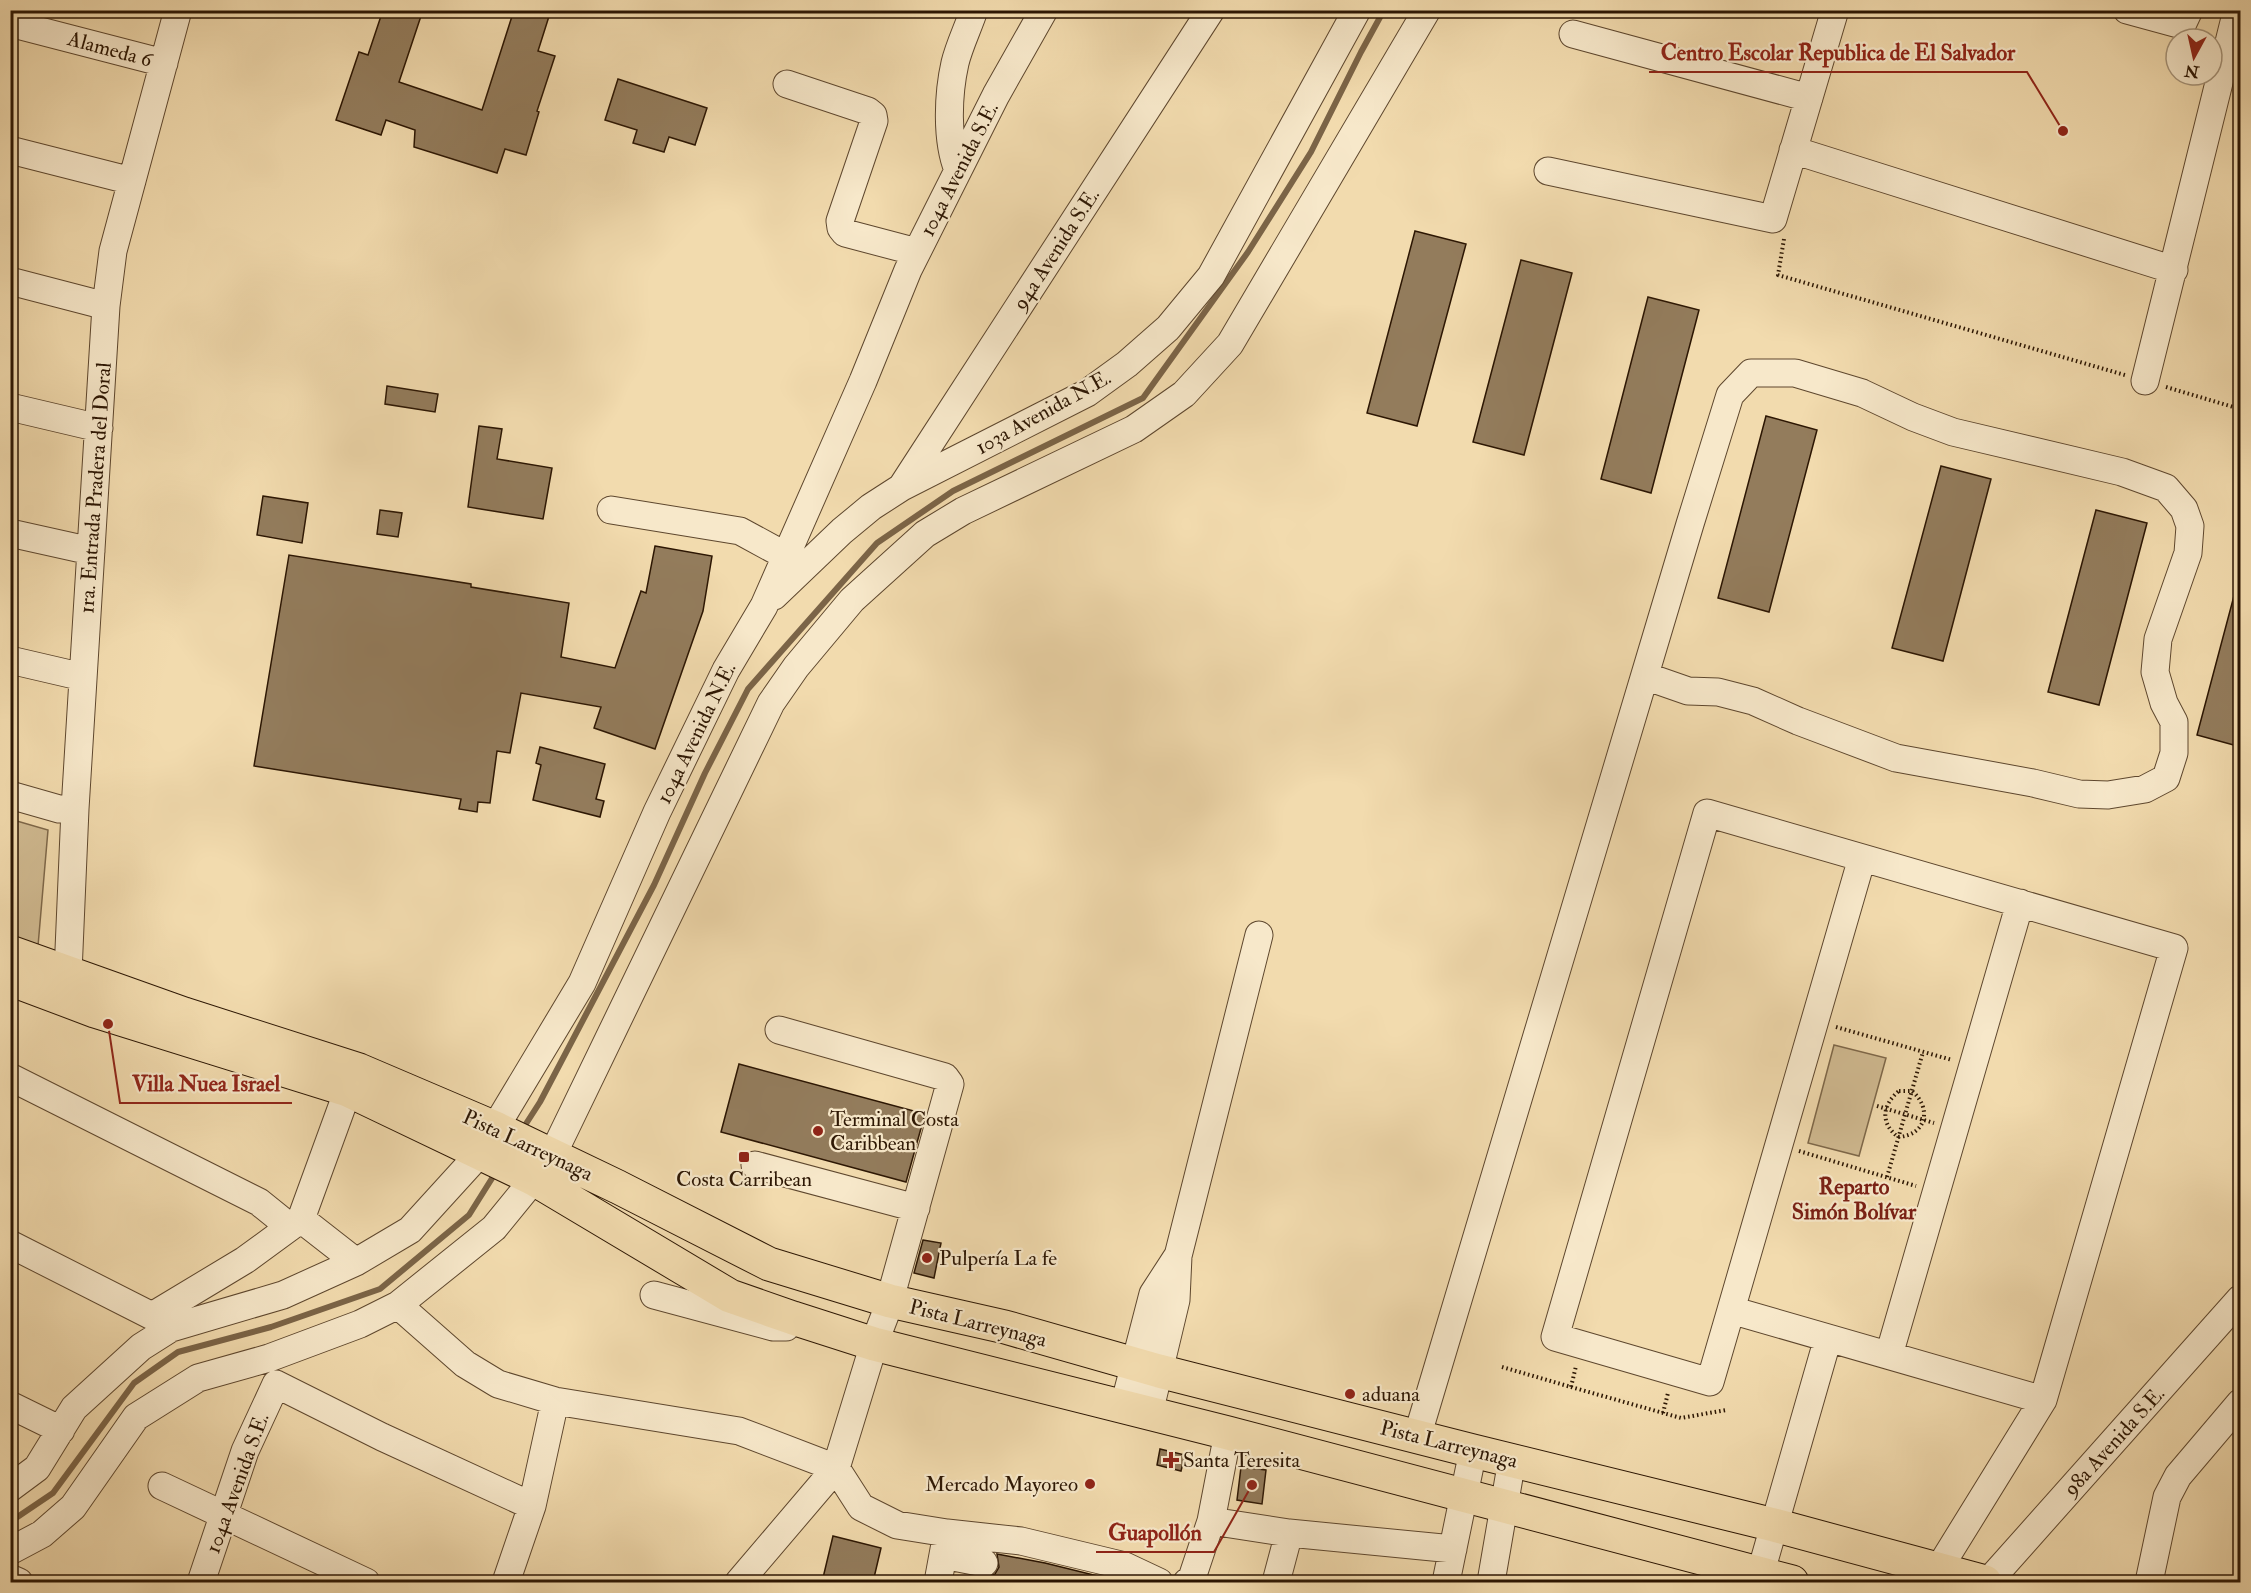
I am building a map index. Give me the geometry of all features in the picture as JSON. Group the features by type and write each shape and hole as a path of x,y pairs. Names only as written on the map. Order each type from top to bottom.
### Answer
{"main road":[{"name":"Pista Larreynaga","path":"10,952 184,1014 359,1070 539,1165 730,1296 874,1344 1136,1409 1792,1582"},
{"name":"Pista Larreynaga","path":"10,979 95,1011 348,1090 490,1141"},
{"name":"Pista Larreynaga","path":"539,1165 618,1187 770,1264 890,1300 1005,1327 1146,1368 1774,1525 1986,1582"}],"street":[{"name":"1ra. Entrada Pradera del Doral","path":"68,973 75,809 106,306 114,251 178,10"},
{"path":"958,170 952,154 950,113 955,63 974,10"},
{"name":"104a Avenida S.E.","path":"884,331 917,252 958,170 1044,10"},
{"name":"94a Avenida S.E.","path":"902,487 1211,10"},
{"name":"103a Avenida N.E.","path":"764,606 842,531 872,507 902,487 1087,393 1127,364 1167,328 1211,276 1357,10"},
{"path":"10,1551 42,1534 73,1507 136,1417 198,1378 269,1358 360,1324 398,1305 494,1228 539,1165 771,703 796,667 852,600 926,534 963,511 1134,429 1184,394 1211,366 1230,344 1427,10"},
{"path":"1548,171 1773,219 1835,10"},
{"path":"2127,10 2182,25 2189,10"},
{"path":"2145,381 2237,10"},
{"name":"Alameda 6","path":"21,26 164,63"},
{"path":"1573,34 1809,98"},
{"path":"787,84 868,111 873,115 874,121 840,221 841,228 845,233 917,252"},
{"path":"10,150 132,181"},
{"path":"1793,150 2174,270"},
{"path":"10,281 106,306"},
{"name":"104a Avenida N.E.","path":"10,1488 37,1468 74,1408 141,1347 171,1328 283,1295 356,1262 410,1230 490,1141 582,983 662,802 726,670 764,606 884,331"},
{"path":"1417,1437 1645,675 1730,395 1751,373 1795,373 1862,393 1913,417 1953,432 2122,472 2166,488 2184,509 2190,526 2188,554 2158,639 2155,672 2164,703 2174,722 2174,753 2166,778 2145,789 2108,795 2079,794 2033,783 1896,758 1753,701 1718,692 1688,691 1645,675"},
{"path":"10,407 99,428"},
{"path":"611,510 740,531 786,556"},
{"path":"10,532 91,551"},
{"path":"10,660 83,677"},
{"path":"10,795 59,809 75,809"},
{"path":"1862,858 1710,1382 1555,1337 1707,813 2174,948 2043,1400 1938,1570"},
{"path":"1889,1355 2020,903"},
{"path":"1136,1409 1146,1368 1176,1300 1178,1256 1259,935"},
{"path":"739,1582 836,1468 890,1300 950,1084 948,1079 779,1030"},
{"path":"10,1077 259,1202 356,1262"},
{"path":"141,1347 152,1316 244,1260 295,1223 348,1090"},
{"path":"755,1165 916,1208"},
{"path":"10,1244 152,1316"},
{"path":"654,1295 773,1327 786,1327 793,1318"},
{"name":"98a Avenida S.E.","path":"1986,1582 2241,1299"},
{"path":"398,1305 465,1364 498,1384 555,1401 740,1431 836,1468 861,1507 897,1525 942,1567 983,1570"},
{"path":"1731,1310 2043,1400"},
{"path":"1760,1575 1828,1338"},
{"name":"104a Avenida S.E.","path":"201,1582 245,1450 276,1384 382,1437 532,1506"},
{"path":"506,1582 532,1506 555,1401"},
{"path":"2148,1582 2167,1497 2178,1476 2241,1403"},
{"path":"10,1405 61,1430"},
{"path":"1187,1582 1192,1578 1210,1521 1228,1433"},
{"path":"1446,1582 1473,1451"},
{"path":"1491,1582 1512,1460"},
{"path":"162,1486 366,1582"},
{"path":"1210,1521 1289,1533 1453,1549"},
{"path":"1276,1582 1289,1533"},
{"path":"942,1567 1021,1541 1124,1574 1159,1582"},
{"path":"10,1578 19,1582"}],"path":[{"path":"1773,219 1786,223 1778,275 2241,408"},
{"path":"1815,1020 1973,1066"},
{"path":"1887,1177 1923,1052"},
{"path":"1899,1091 1912,1091 1921,1098 1924,1120 1920,1128 1910,1136 1898,1137 1888,1130 1885,1120 1886,1109 1891,1098 1899,1091"},
{"path":"1878,1106 1955,1129"},
{"path":"1779,1145 1936,1192"},
{"path":"1571,1387 1582,1345"},
{"path":"1502,1367 1681,1418 1726,1410"}],"shaded area":[{"path":"10,819 48,830 38,946 11,935"},
{"path":"1834,1045 1886,1058 1859,1156 1808,1143"}],"building":[{"path":"383,10 423,10 399,82 482,110 514,10 551,10 538,51 555,56 537,111 539,112 526,155 505,149 497,173 414,147 415,130 386,120 381,135 336,120 359,52 368,55"},
{"path":"618,79 707,108 695,145 669,137 664,152 633,143 637,130 605,120"},
{"path":"1415,231 1466,244 1417,426 1367,413"},
{"path":"1521,260 1572,273 1524,455 1473,442"},
{"path":"1648,297 1699,310 1651,493 1601,479"},
{"path":"387,386 438,394 435,412 385,404"},
{"path":"1766,416 1817,430 1769,612 1718,598"},
{"path":"479,426 502,429 497,459 552,468 543,519 468,507"},
{"path":"1941,466 1991,479 1943,661 1892,648"},
{"path":"263,496 308,503 302,543 257,535"},
{"path":"380,510 402,513 398,537 377,534"},
{"path":"2096,510 2147,523 2099,705 2048,692"},
{"path":"655,546 712,556 703,611 655,749 594,728 601,707 521,693 510,753 497,751 490,803 478,802 477,812 459,809 461,799 254,766 289,555 471,584 471,587 569,603 561,657 615,668 641,591 646,593"},
{"path":"2235,592 2241,592 2241,747 2197,735"},
{"path":"540,747 605,764 596,799 604,801 600,817 533,800 541,765 536,763"},
{"path":"739,1064 925,1114 906,1182 721,1132"},
{"name":"Pulpería La fe","path":"923,1240 941,1243 934,1278 914,1273"},
{"name":"Santa Teresita","path":"1160,1449 1185,1455 1181,1471 1157,1465"},
{"path":"1241,1467 1266,1470 1262,1504 1237,1500"},
{"path":"833,1536 881,1548 873,1582 822,1582"},
{"name":"Mercado Mayoreo","path":"997,1554 1106,1578 1106,1582 983,1582 984,1578 995,1574 999,1567"}],"waterway":[{"path":"522,1130 540,1102 654,885 705,773 748,689 877,543 953,491 1143,398 1248,252 1311,152 1384,10"},
{"path":"10,1522 53,1493 134,1383 178,1352 271,1327 380,1289 469,1215 496,1172"}],"place":[{"name":"Centro Escolar Republica de El Salvador","path":"2063,131"},
{"name":"Villa Nuea Israel","path":"108,1024"},
{"name":"Terminal Costa Caribbean","path":"818,1131"},
{"name":"Costa Carribean","path":"744,1157"},
{"name":"Pulpería La fe","path":"927,1258"},
{"name":"aduana","path":"1350,1394"},
{"name":"Santa Teresita","path":"1171,1460"},
{"name":"Mercado Mayoreo","path":"1090,1484"},
{"name":"Guapollón","path":"1252,1485"}],"district":[{"name":"Reparto Simón Bolívar","path":"1854,1198"}]}
